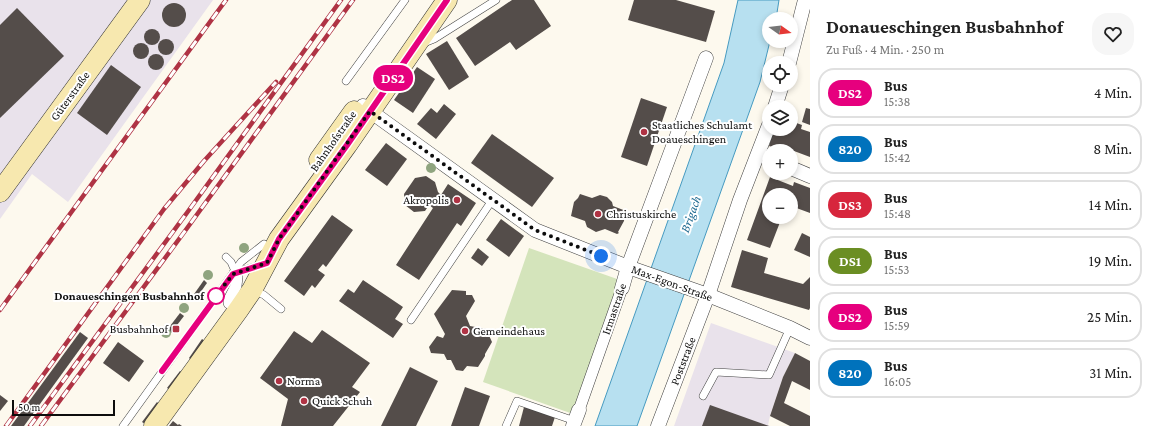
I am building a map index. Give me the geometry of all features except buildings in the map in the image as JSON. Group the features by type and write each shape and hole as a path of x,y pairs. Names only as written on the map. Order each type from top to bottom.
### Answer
{"main road":[{"name":"Güterstraße","path":"0,192 140,0"},
{"name":"Bahnhofstraße","path":"154,426 252,290 262,265 365,107 430,0"},
{"name":"Bahnhofstraße","path":"262,265 264,244 365,107 413,48 447,0"}],"street":[{"path":"791,56 805,0"},
{"name":"Irmastraße","path":"576,419 628,267 706,58"},
{"name":"Max-Egon-Straße","path":"365,107 535,230 810,336"},
{"name":"Poststraße","path":"658,426 708,296 740,200 762,161"},
{"path":"798,171 810,176"},
{"path":"229,303 236,286 235,273"}],"lane":[{"path":"346,81 405,0"},
{"path":"413,48 434,39 496,0"},
{"path":"410,320 493,199"},
{"path":"123,426 235,273 241,262 264,244"},
{"path":"226,257 235,273"},
{"path":"235,273 262,265"},
{"path":"252,290 264,295 282,309"},
{"path":"703,396 716,372 769,375 790,328"},
{"path":"506,426 517,401 576,419"}],"shaded area":[{"path":"0,0 213,0 68,202 32,174 0,219"},
{"path":"711,323 795,353 783,377 770,416 768,425 770,426 674,426"}],"green space":[{"path":"529,248 620,280 573,414 483,382"}],"water":[{"name":"Brigach","path":"738,0 779,0 777,12 762,12 762,48 768,48 766,56 762,56 762,74 760,82 637,426 595,426 724,63"}],"railway":[{"path":"0,310 226,0"},
{"path":"30,426 341,0"},
{"path":"41,426 353,0"},
{"path":"6,426 164,209 204,161 276,82"}],"bus line":[{"name":"DS2","path":"162,371 233,274 267,263 279,239 347,145 447,0"}],"place":[{"name":"Staatliches Schulamt Doaueschingen","path":"644,132"},
{"name":"Akropolis","path":"457,200"},
{"name":"Christuskirche","path":"598,214"},
{"name":"Donaueschingen Busbahnhof","path":"216,296"},
{"name":"Busbahnhof","path":"176,329"},
{"name":"Gemeindehaus","path":"465,331"},
{"name":"Norma","path":"279,381"},
{"name":"Quick Schuh","path":"304,401"}],"route":[{"path":"216,296 233,274 267,263 279,239 370,111 535,230 601,256"}]}
